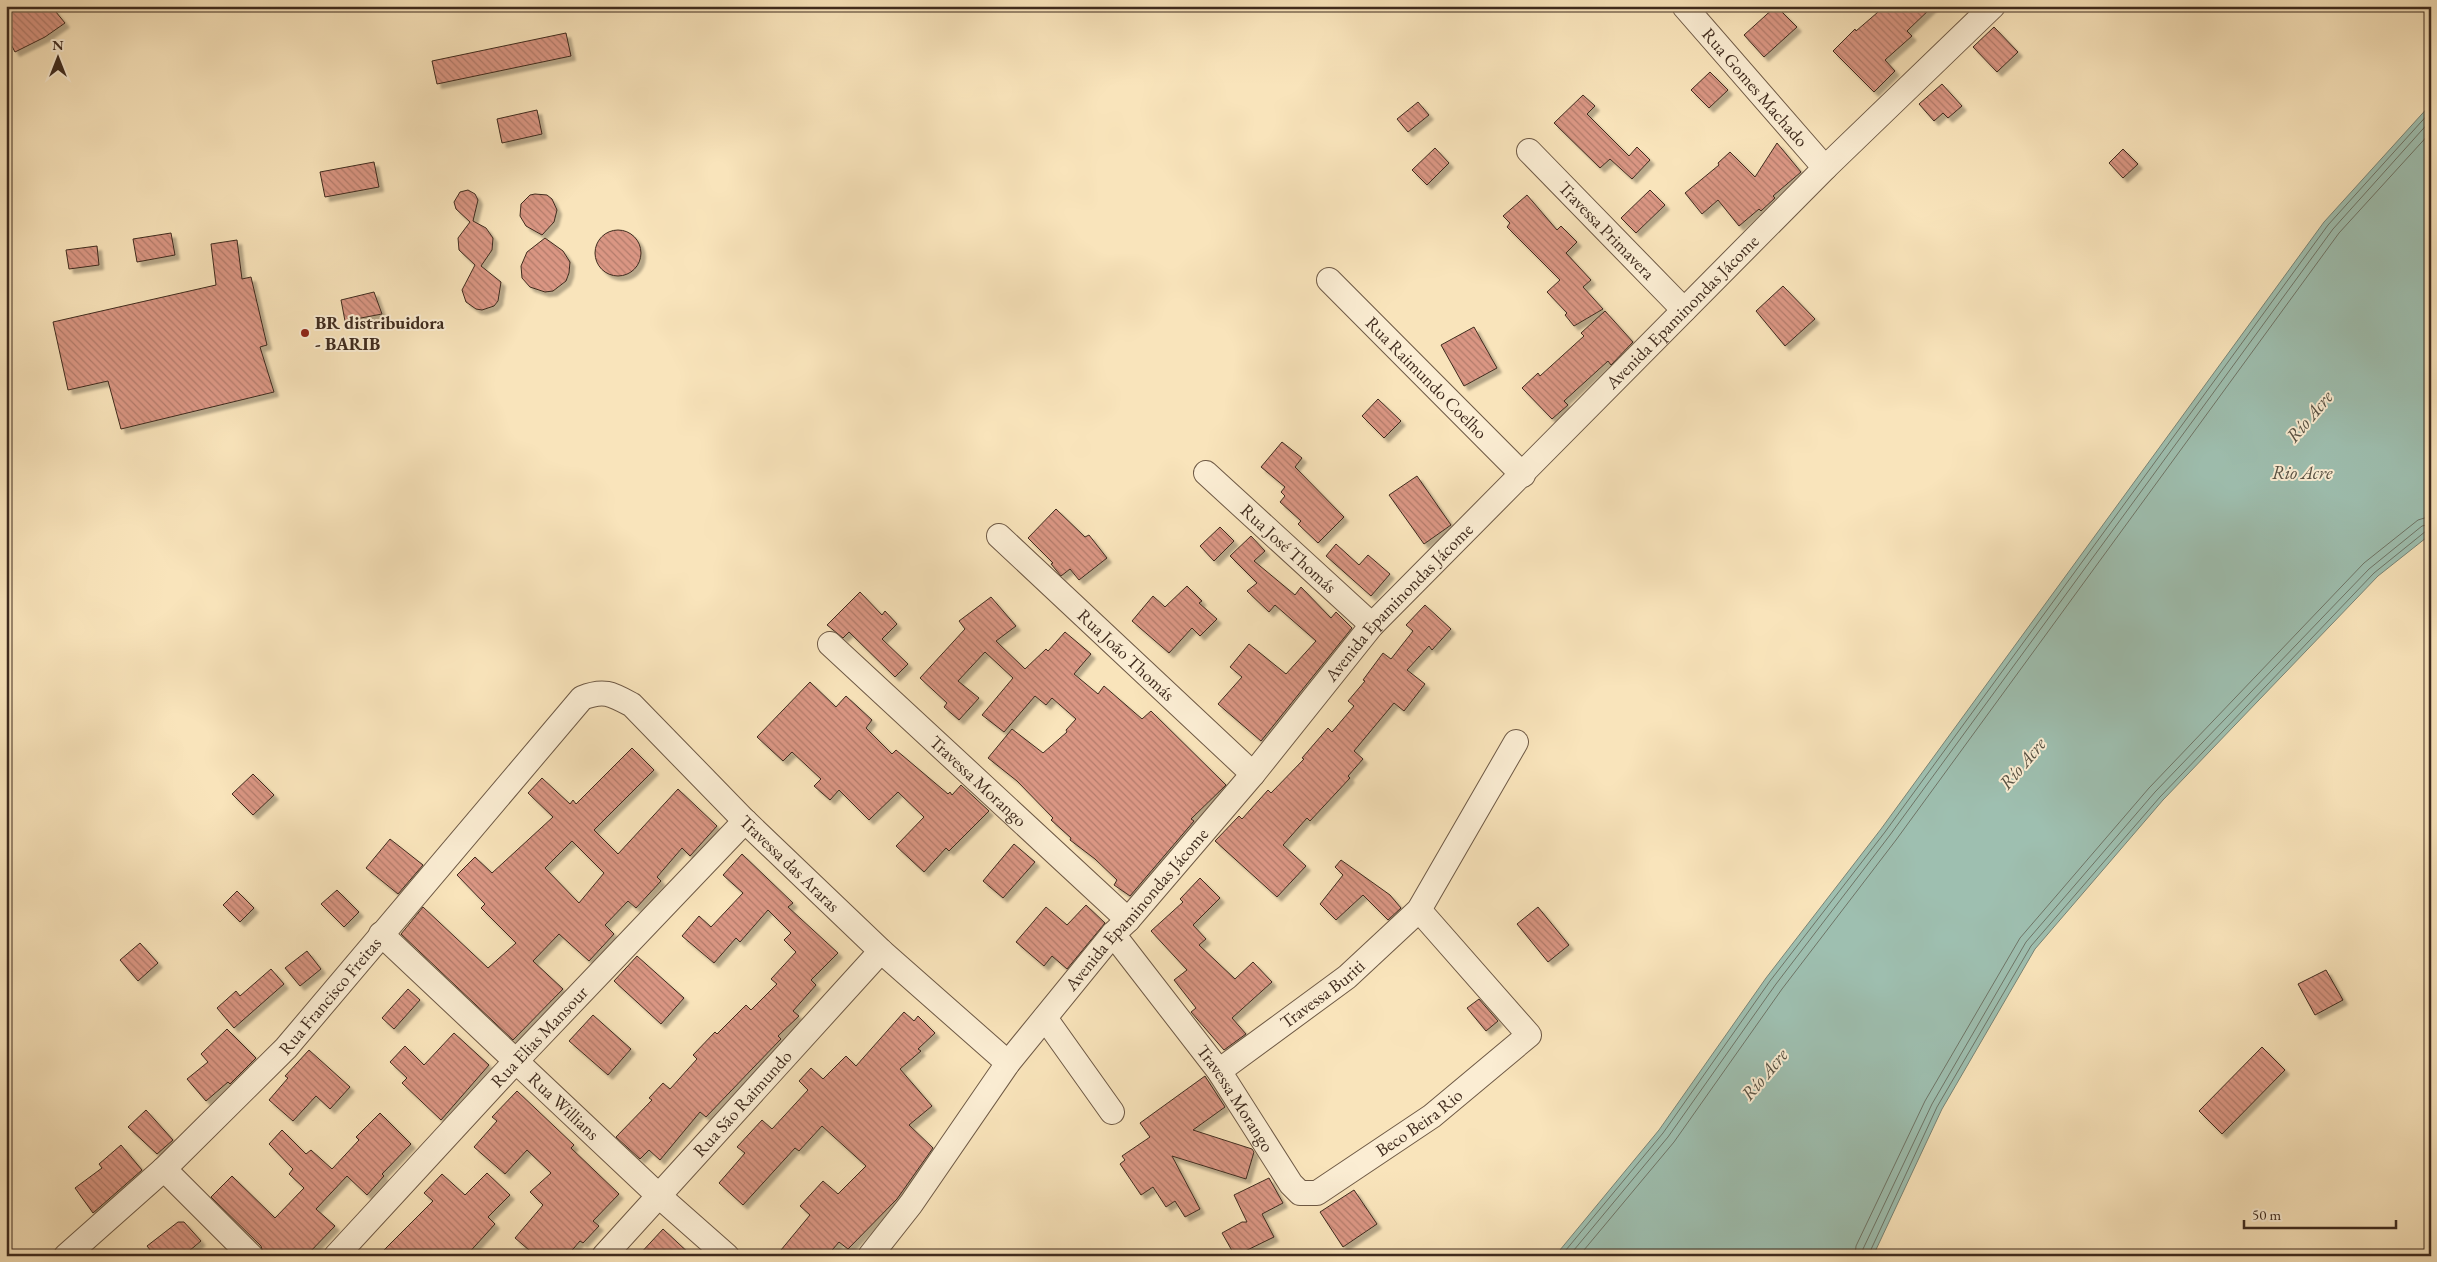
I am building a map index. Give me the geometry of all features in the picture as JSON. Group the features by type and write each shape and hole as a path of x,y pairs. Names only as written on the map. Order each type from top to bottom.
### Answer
{"street":[{"name":"Rua Gomes Machado","path":"1684,6 1825,168"},
{"name":"Avenida Epaminondas Jácome","path":"870,1256 911,1204 1008,1063 1120,927 1253,774 1372,625 1523,475 1825,168 1991,7"},
{"name":"Travessa Primavera","path":"1529,151 1684,310"},
{"name":"Rua Raimundo Coelho","path":"1329,280 1523,475"},
{"name":"Rua José Thomás","path":"1206,472 1372,625"},
{"name":"Rua João Thomás","path":"999,536 1253,774"},
{"name":"Travessa Morango","path":"830,644 1120,927 1219,1071 1291,1184 1300,1193"},
{"name":"Travessa das Araras","path":"571,712 582,698 594,693 610,693 632,705 745,821 882,951 1008,1063"},
{"name":"Rua Francisco Freitas","path":"66,1256 164,1169 286,1048 571,712"},
{"name":"Travessa Buriti","path":"1219,1071 1347,976 1419,910 1516,742"},
{"name":"Rua Elias Mansour","path":"336,1256 515,1062 745,821"},
{"name":"Beco Beira Rio","path":"1300,1193 1318,1193 1432,1116 1529,1035 1419,910"},
{"name":"Rua Willians","path":"381,934 515,1062 659,1196 727,1256"},
{"name":"Rua São Raimundo","path":"604,1256 882,951"},
{"path":"1045,1018 1112,1112"},
{"path":"164,1169 251,1256"}],"water":[{"name":"Rio Acre","path":"2431,104 2431,534 2378,576 2163,800 2035,949 1942,1109 1873,1256 1555,1256 1659,1130 1766,978 1881,829 2324,222"}],"building":[{"path":"6,6 51,6 65,23 45,37 15,52 6,35"},
{"path":"1776,6 1797,27 1764,57 1744,35"},
{"path":"1885,6 1933,6 1907,31 1912,36 1885,60 1895,71 1874,92 1833,51 1855,29 1856,31"},
{"path":"1994,27 2018,52 1997,72 1973,47"},
{"path":"566,33 571,56 437,84 432,61"},
{"path":"1710,72 1728,90 1709,108 1691,90"},
{"path":"1942,84 1962,106 1948,118 1943,113 1934,121 1919,104"},
{"path":"1583,95 1595,106 1587,114 1629,156 1637,147 1650,160 1632,179 1610,159 1600,168 1554,123"},
{"path":"1418,102 1429,115 1408,132 1397,119"},
{"path":"537,110 542,134 502,143 497,119"},
{"path":"1777,143 1801,172 1773,196 1775,198 1761,211 1759,209 1739,226 1718,200 1702,214 1685,193 1719,165 1718,163 1730,152 1755,177"},
{"path":"1435,148 1449,163 1427,185 1412,170"},
{"path":"2123,149 2138,164 2123,178 2109,163"},
{"path":"374,162 379,187 325,197 320,172"},
{"path":"468,190 475,194 478,200 473,221 486,228 493,238 492,250 481,266 501,282 498,301 494,306 482,310 476,309 466,302 462,290 475,265 459,250 458,238 470,222 456,209 454,202 460,192"},
{"path":"1650,190 1665,205 1636,233 1621,218"},
{"path":"530,195 547,195 552,199 557,210 554,222 542,235 526,226 520,216 521,204"},
{"path":"1527,195 1557,230 1561,226 1577,242 1566,253 1591,280 1583,287 1603,309 1574,326 1565,315 1567,313 1547,292 1560,280 1507,227 1510,223 1503,216"},
{"path":"613,230 623,230 635,236 640,244 640,262 635,270 627,275 613,276 605,273 598,266 595,258 595,248 598,240 605,233"},
{"path":"171,233 175,255 137,262 133,239"},
{"path":"545,238 563,251 570,262 566,281 553,291 545,292 530,287 522,278 521,266 527,252"},
{"path":"237,240 242,279 251,277 267,345 260,347 274,392 121,429 108,381 68,390 53,322 216,285 211,244"},
{"path":"97,246 99,265 69,269 66,250"},
{"path":"1783,286 1815,319 1785,346 1756,311"},
{"path":"374,292 382,314 345,321 341,300"},
{"path":"1605,311 1633,342 1611,365 1608,361 1564,401 1568,405 1552,419 1522,388 1538,373 1540,376 1584,336 1581,333"},
{"path":"1474,327 1497,368 1464,386 1441,345"},
{"path":"1378,399 1401,421 1384,438 1362,416"},
{"path":"1282,442 1302,458 1295,467 1344,517 1318,543 1298,524 1301,521 1280,502 1285,496 1281,492 1285,487 1261,467"},
{"path":"1417,476 1451,525 1424,544 1389,495"},
{"path":"1056,509 1085,537 1089,535 1107,558 1079,580 1070,569 1061,576 1051,564 1053,563 1028,538"},
{"path":"1220,527 1234,541 1214,561 1200,546"},
{"path":"1251,536 1265,551 1254,561 1295,595 1301,587 1331,618 1336,612 1352,628 1261,741 1218,704 1242,677 1230,667 1249,644 1286,674 1316,641 1275,605 1269,612 1247,591 1257,583 1230,556"},
{"path":"1336,544 1359,565 1368,555 1390,574 1371,596 1326,556"},
{"path":"1187,586 1202,601 1199,603 1217,619 1200,636 1192,628 1169,653 1132,621 1153,596 1165,607"},
{"path":"860,592 882,615 885,611 897,624 882,639 908,664 895,677 849,632 843,638 827,625"},
{"path":"991,597 1016,626 996,641 1025,669 1046,649 1048,651 1065,632 1091,654 1074,674 1098,694 1104,686 1142,719 1151,711 1226,785 1191,819 1194,821 1130,896 1114,885 1117,880 1095,859 1070,840 1071,838 1051,820 1053,818 1017,781 988,758 1012,729 1043,753 1067,732 1066,730 1076,719 1052,698 1046,705 1035,696 1004,732 982,715 1013,678 985,652 958,681 979,698 959,720 944,707 947,703 920,678 965,629 959,621"},
{"path":"1425,605 1451,629 1432,650 1429,646 1407,670 1425,684 1404,711 1394,703 1354,751 1363,759 1348,776 1350,778 1310,821 1307,818 1283,845 1306,866 1277,897 1215,841 1239,816 1242,819 1268,790 1271,793 1304,759 1302,758 1328,728 1332,732 1354,706 1348,701 1365,681 1363,680 1383,653 1391,659 1413,631 1406,625"},
{"path":"810,682 836,707 846,696 872,720 866,728 892,754 896,750 948,794 950,792 952,795 961,785 989,811 949,851 946,848 924,872 896,846 924,817 898,792 869,820 839,790 830,800 814,786 821,779 792,752 783,761 757,737"},
{"path":"632,748 654,770 594,830 618,854 678,789 717,826 690,856 682,848 657,877 661,881 636,908 628,901 605,925 614,934 589,961 559,934 533,961 563,989 513,1040 401,934 423,907 488,968 516,943 481,908 485,904 457,875 475,857 492,873 553,817 528,793 542,778 570,804 573,800 576,804","holes":["572,841 604,873 579,903 545,868"]},
{"path":"253,774 274,795 253,815 232,794"},
{"path":"390,839 423,865 398,894 366,868"},
{"path":"1014,844 1035,862 1003,898 983,881"},
{"path":"742,854 793,903 788,907 838,953 811,980 816,985 793,1011 799,1016 778,1036 781,1039 706,1117 700,1112 660,1160 649,1150 640,1159 616,1137 652,1100 649,1098 663,1083 670,1089 697,1059 693,1055 715,1032 717,1034 746,1005 751,1010 777,984 771,979 796,952 784,940 791,933 768,910 740,942 736,938 714,963 682,936 699,916 711,927 743,893 723,875"},
{"path":"1341,860 1390,895 1401,908 1388,920 1363,895 1336,920 1320,904 1343,875 1335,867"},
{"path":"1200,878 1220,898 1193,925 1206,939 1199,945 1235,979 1253,962 1272,982 1232,1018 1246,1034 1224,1050 1191,1012 1196,1008 1174,980 1187,970 1151,931 1183,902 1180,899"},
{"path":"337,890 359,912 344,927 321,904"},
{"path":"237,891 254,908 240,922 223,905"},
{"path":"1086,905 1105,923 1067,969 1052,956 1044,966 1016,942 1046,907 1067,925"},
{"path":"1538,907 1569,945 1548,962 1517,924"},
{"path":"140,943 158,963 138,981 120,960"},
{"path":"307,951 321,969 300,986 285,968"},
{"path":"637,956 684,998 661,1024 614,981"},
{"path":"271,969 284,984 234,1028 217,1008 236,991 240,996"},
{"path":"2326,970 2343,1000 2315,1015 2298,984"},
{"path":"408,989 420,1000 394,1029 382,1018"},
{"path":"1479,999 1498,1021 1486,1031 1467,1008"},
{"path":"904,1012 914,1021 918,1016 935,1033 918,1049 921,1051 900,1069 932,1106 909,1125 933,1148 897,1199 848,1249 839,1242 827,1256 776,1256 810,1215 800,1206 823,1181 838,1194 866,1166 822,1126 799,1151 795,1148 743,1205 719,1183 745,1153 737,1147 762,1120 772,1129 808,1090 799,1081 811,1068 823,1079 846,1056 856,1066"},
{"path":"593,1015 631,1049 608,1075 569,1041"},
{"path":"227,1029 256,1058 230,1084 228,1082 206,1101 187,1079 208,1062 201,1054"},
{"path":"454,1033 489,1065 441,1120 402,1083 407,1078 390,1062 405,1046 424,1065"},
{"path":"2262,1047 2285,1070 2222,1134 2199,1111"},
{"path":"309,1050 350,1087 330,1109 316,1096 293,1121 269,1100 288,1078 285,1076"},
{"path":"1205,1076 1225,1107 1193,1130 1252,1149 1254,1152 1246,1179 1172,1156 1200,1209 1185,1217 1175,1201 1166,1207 1153,1187 1141,1195 1120,1164 1125,1160 1122,1156 1150,1137 1140,1123"},
{"path":"517,1091 574,1145 571,1148 619,1194 593,1221 599,1226 583,1243 580,1241 567,1256 536,1256 515,1238 543,1205 530,1192 551,1173 527,1150 505,1174 474,1147 497,1121 492,1117"},
{"path":"146,1110 173,1140 157,1154 128,1127"},
{"path":"380,1113 411,1144 382,1174 384,1176 367,1195 347,1176 316,1209 335,1226 306,1256 264,1256 261,1246 211,1197 232,1176 275,1218 304,1188 289,1174 293,1169 269,1144 282,1130 306,1154 311,1150 332,1169 359,1140 356,1137"},
{"path":"121,1145 142,1170 93,1213 75,1188 102,1168 99,1164"},
{"path":"487,1173 510,1195 488,1217 495,1224 466,1256 378,1256 433,1201 424,1193 442,1174 465,1195"},
{"path":"1269,1178 1283,1203 1262,1214 1274,1237 1235,1256 1222,1233 1242,1222 1247,1222 1234,1195"},
{"path":"1354,1190 1377,1224 1343,1247 1320,1212"},
{"path":"178,1222 184,1222 201,1241 183,1256 155,1256 147,1246"},
{"path":"663,1229 692,1256 638,1256"}],"place":[{"name":"BR distribuidora - BARIB","path":"305,333"}],"water label":[{"name":"Río Acre","path":"2309,416"},
{"name":"Río Acre","path":"2022,763"},
{"name":"Río Acre","path":"1764,1074"}]}
